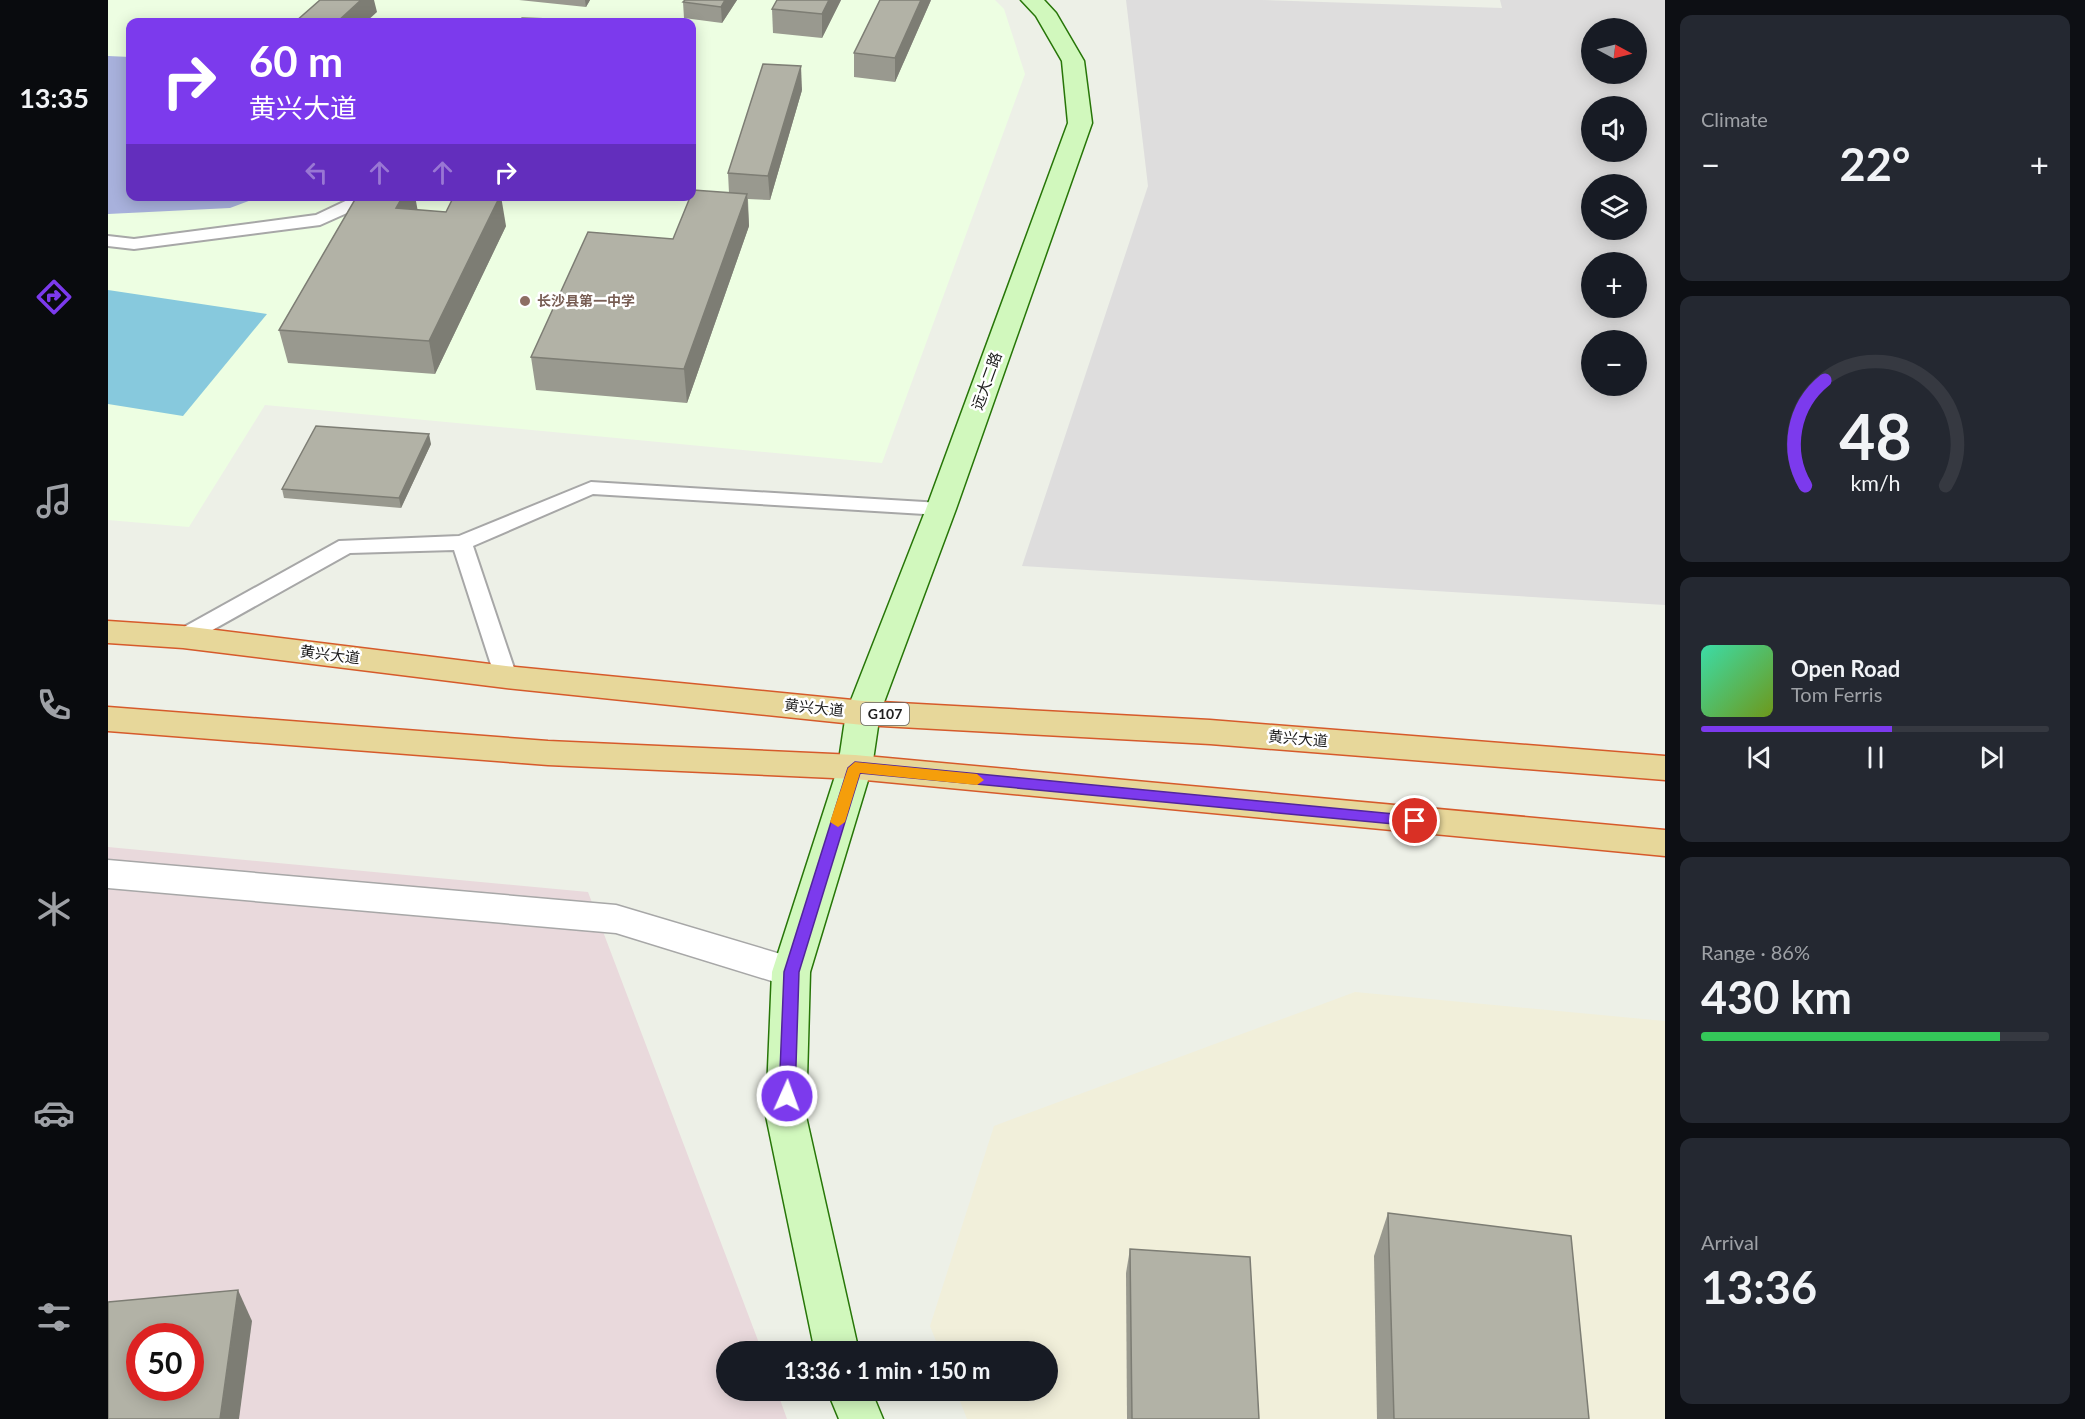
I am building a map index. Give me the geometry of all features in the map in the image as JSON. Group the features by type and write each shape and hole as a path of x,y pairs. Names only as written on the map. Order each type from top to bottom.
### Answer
{"highway":[{"name":"黄兴大道","path":"108,632 183,637 506,677 862,713 1210,732 1665,768"},
{"path":"108,719 548,753 855,768 1665,843"}],"main road":[{"name":"远大二路","path":"835,1341 786,1116 791,972 855,768 862,713 941,509 1080,123 1073,61 1045,13 1032,0"},
{"path":"854,1401 861,1419"}],"street":[{"path":"108,874 616,919 791,972"}],"lane":[{"path":"108,241 134,244 320,220 360,201"},
{"path":"183,637 346,546 462,543 591,488 941,509"},
{"path":"462,543 506,677"}],"shaded area":[{"name":"长沙县第一中学","path":"108,0 995,0 1004,9 1025,74 882,463 265,405 189,527 108,520"},
{"path":"1126,0 1262,0 1502,8 1500,0 1665,0 1665,605 1022,566 1148,186"},
{"path":"108,56 126,57 126,201 248,201 230,208 108,214"},
{"path":"108,290 267,314 183,416 108,404"},
{"path":"108,847 588,892 758,1341 716,1341 716,1401 781,1401 787,1419 108,1419"},
{"path":"1355,992 1665,1021 1665,1419 967,1419 960,1401 1058,1401 1058,1341 936,1341 930,1326 994,1126"}],"building":[{"path":"320,0 361,0 341,18 300,18"},
{"path":"685,0 725,0 721,7 683,2"},
{"path":"777,0 829,0 822,14 772,9"},
{"path":"880,0 921,0 895,58 854,53"},
{"path":"763,64 801,66 768,176 728,173"},
{"path":"696,190 747,194 684,369 531,357 588,232 673,239 689,201 696,201"},
{"path":"354,201 400,201 396,208 446,212 452,201 498,201 429,341 279,330"},
{"path":"316,426 429,434 399,498 282,489"},
{"path":"1388,1213 1571,1236 1589,1419 1394,1419"},
{"path":"1130,1249 1250,1257 1259,1419 1132,1419"},
{"path":"238,1290 220,1419 108,1419 108,1302"}],"slow traffic":[{"path":"838,822 855,768 977,780"}],"place":[{"name":"长沙县第一中学","path":"525,301"}],"route":[{"path":"787,1096 791,972 855,768 1415,821"}]}
